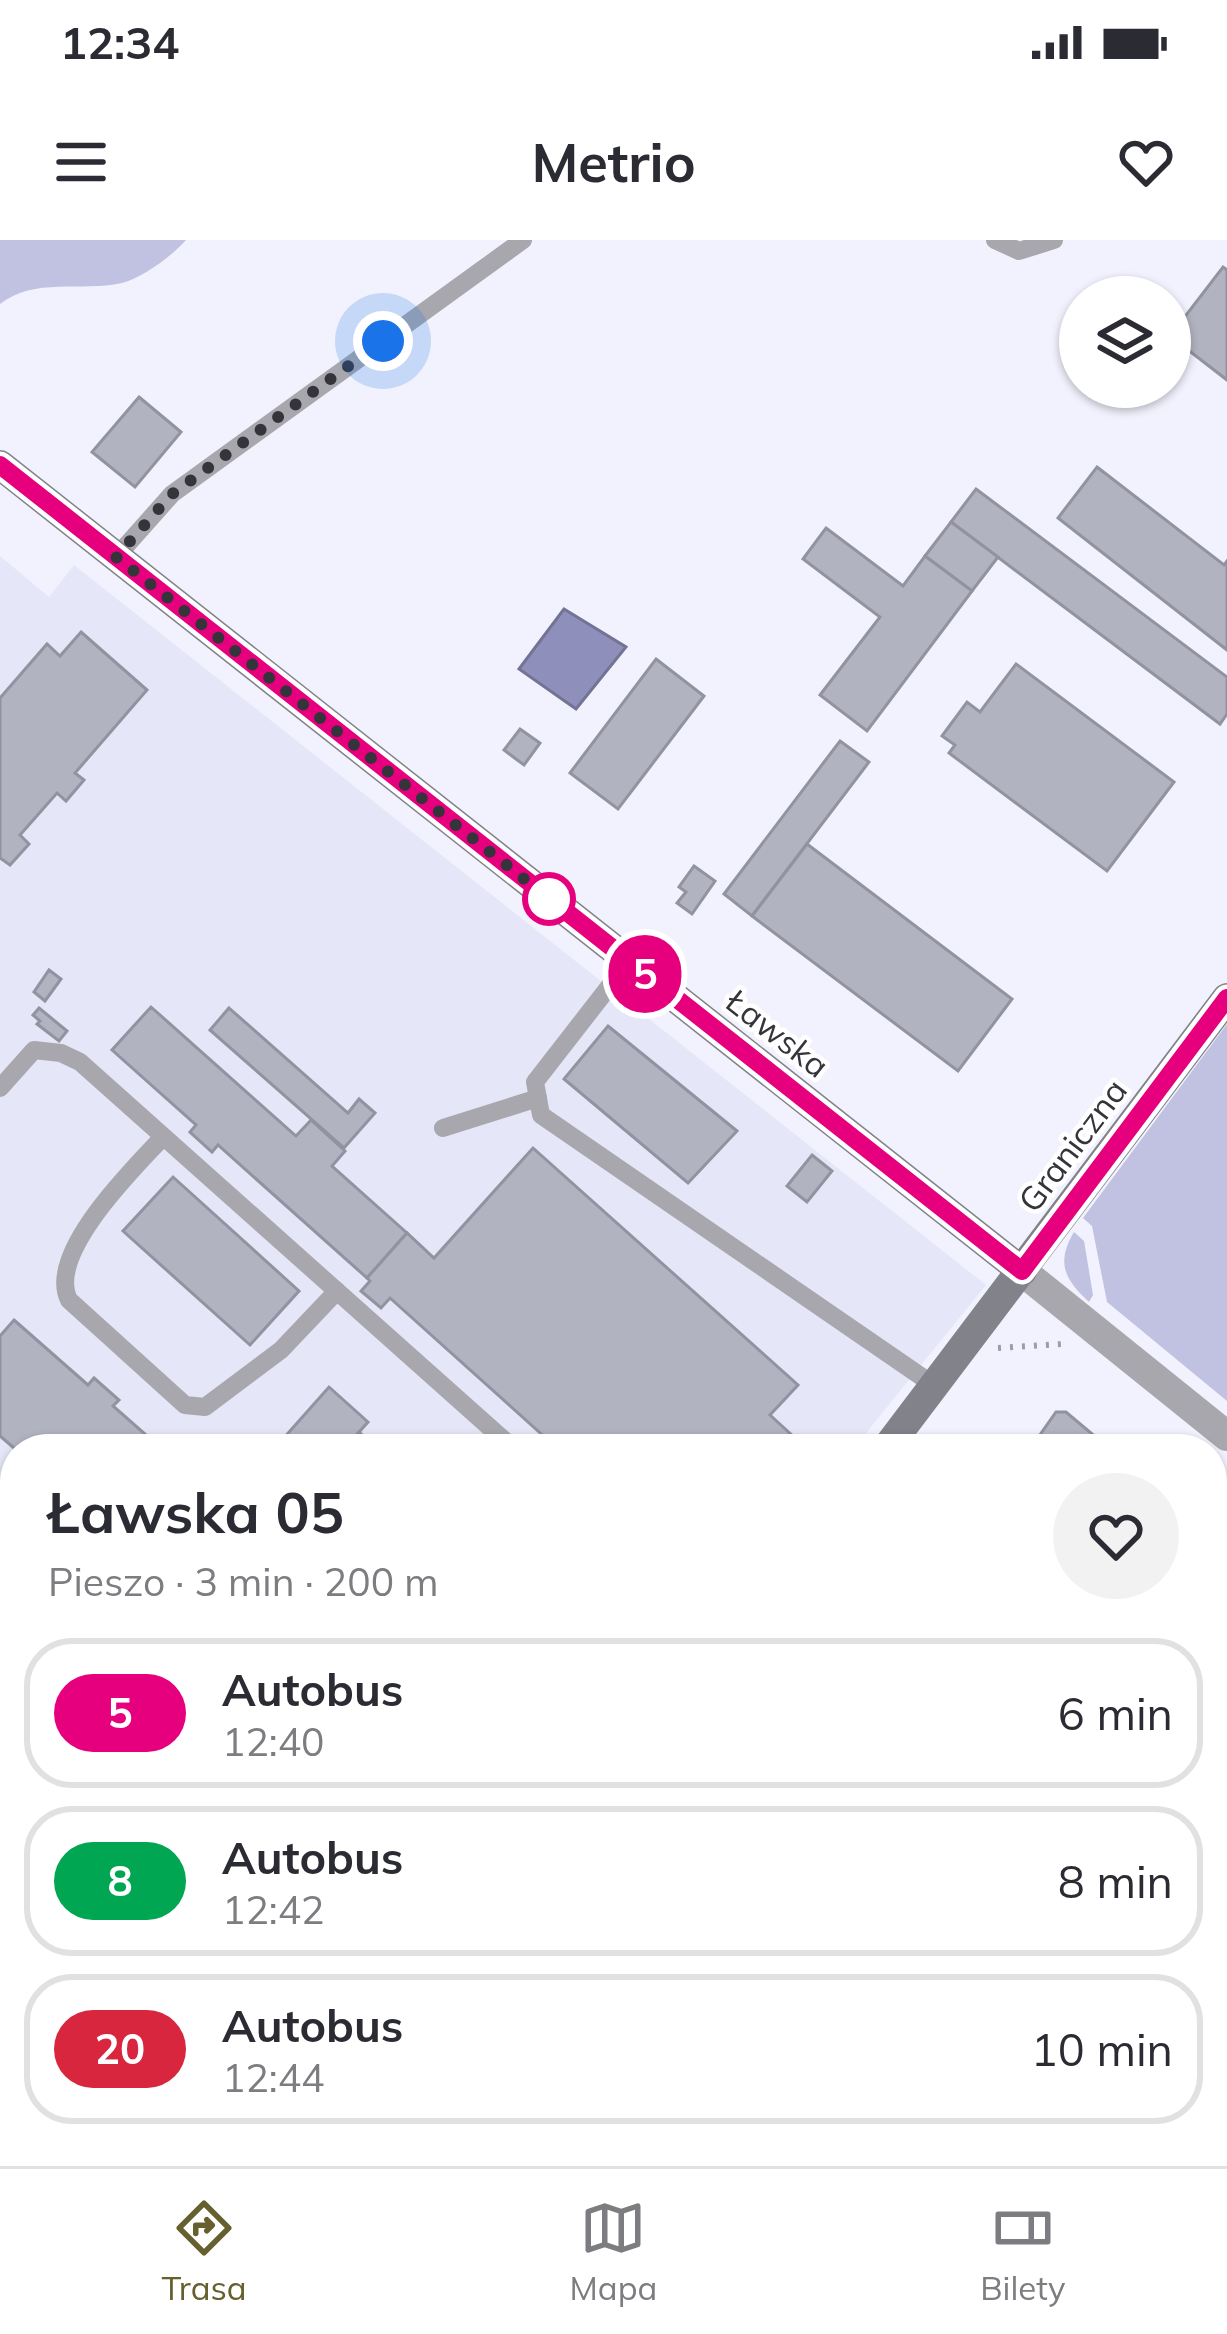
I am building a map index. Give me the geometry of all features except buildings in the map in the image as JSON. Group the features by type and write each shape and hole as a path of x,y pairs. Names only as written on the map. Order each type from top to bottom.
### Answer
{"street":[{"name":"Ławska","path":"0,465 1225,1434"},
{"name":"Graniczna","path":"898,1434 1227,998"}],"lane":[{"path":"116,557 172,494 524,240"},
{"path":"995,240 1019,251 1054,240"},
{"path":"629,962 535,1082 541,1115 935,1386"},
{"path":"0,1088 34,1050 61,1053 80,1062 497,1434"},
{"path":"443,1128 538,1098"},
{"path":"163,1136 98,1208 64,1274 63,1288 69,1300 185,1405 205,1407 281,1350 337,1291"}],"path":[{"path":"976,1332 998,1348 1065,1344 1084,1320"}],"shaded area":[{"path":"0,240 186,240 156,266 122,283 43,288 0,304"},
{"path":"0,556 49,597 74,565 986,1285 865,1434 0,1434"},
{"path":"564,609 626,647 576,709 519,669"},
{"path":"1227,1024 1227,1401 1107,1302 1092,1226 1083,1218"},
{"path":"1074,1232 1084,1241 1093,1295 1089,1302 1065,1270 1065,1252"}],"bus line":[{"name":"5","path":"0,465 1022,1271 1227,998"}],"route":[{"path":"383,341 172,494 116,557 556,904 549,899"}]}
